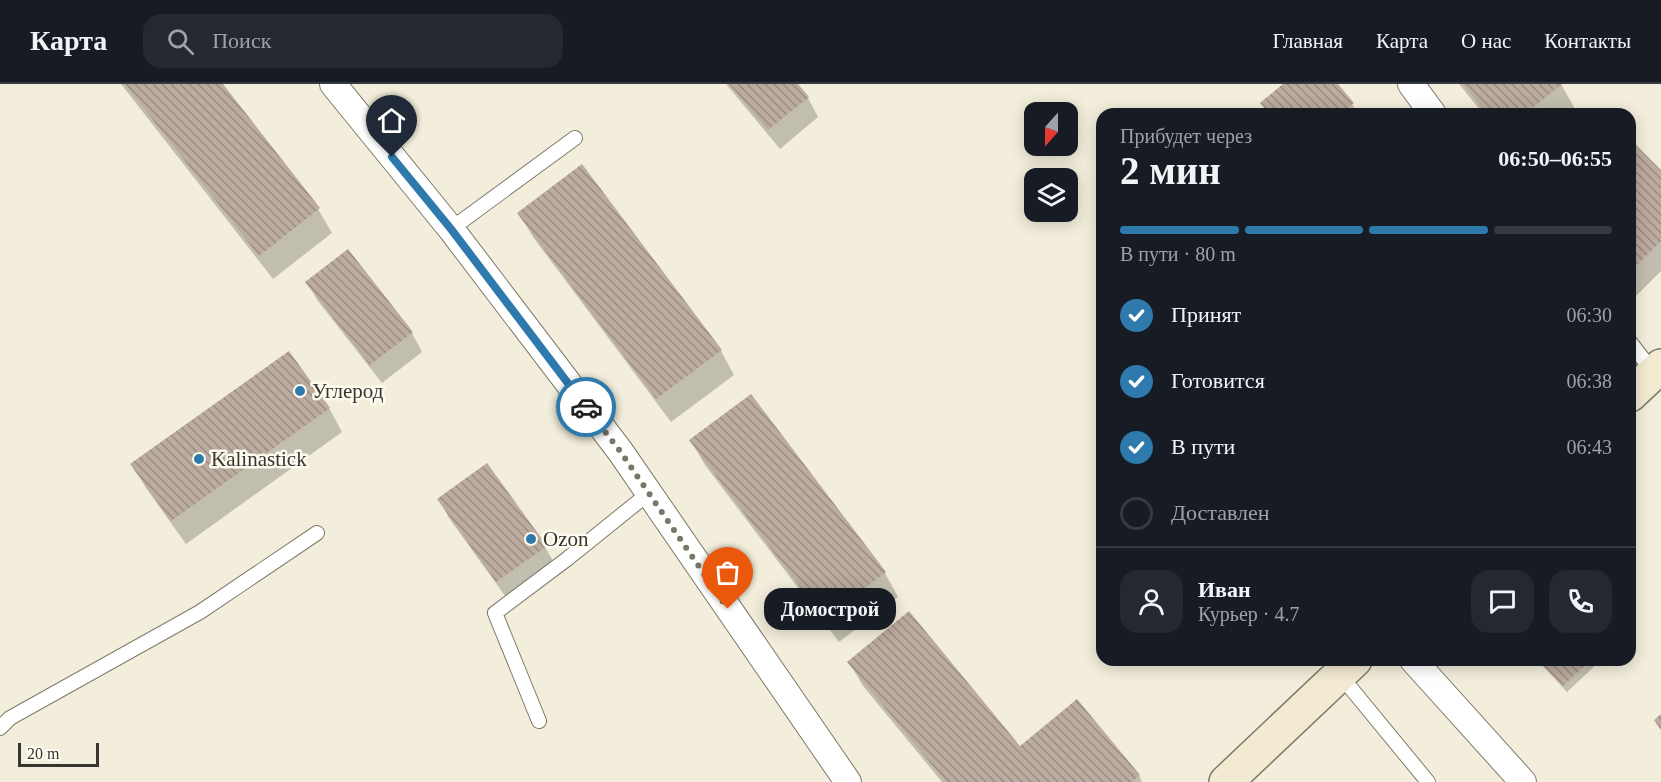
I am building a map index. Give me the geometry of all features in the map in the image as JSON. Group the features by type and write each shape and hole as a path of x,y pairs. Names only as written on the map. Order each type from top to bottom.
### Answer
{"main road":[{"path":"1636,389 1658,369"},
{"path":"1226,782 1347,667"}],"street":[{"path":"333,84 451,229 613,442 848,782"},
{"path":"1411,84 1429,108"},
{"path":"1418,666 1523,782"}],"lane":[{"path":"451,229 575,138"},
{"path":"1636,348 1658,369"},
{"path":"538,721 495,613 649,493"},
{"path":"0,728 10,718 200,612 317,533"},
{"path":"1347,667 1428,782"}],"building":[{"path":"125,84 223,84 320,208 259,256"},
{"path":"729,84 798,84 809,97 768,130"},
{"path":"1283,84 1338,84 1354,103 1348,108 1265,108 1260,103"},
{"path":"1463,84 1562,84 1532,108 1482,108"},
{"path":"1636,145 1661,170 1661,241 1636,266"},
{"path":"582,164 722,350 656,399 517,213"},
{"path":"348,249 413,332 370,365 305,282"},
{"path":"289,351 330,408 171,521 130,464"},
{"path":"751,394 886,572 824,619 689,440"},
{"path":"487,463 547,546 496,582 437,499"},
{"path":"909,611 1020,746 1077,699 1140,775 1131,782 946,782 847,662"},
{"path":"1544,666 1585,666 1563,686"},
{"path":"1661,714 1661,730 1654,720"}],"way so far":[{"path":"586,407 620,451 728,609"}],"place":[{"name":"Углерод","path":"300,391"},
{"name":"Kalinastick","path":"199,459"},
{"name":"Ozon","path":"531,539"},
{"name":"Домострой","path":"728,609"}],"route":[{"path":"392,157 451,229 586,407"}]}
